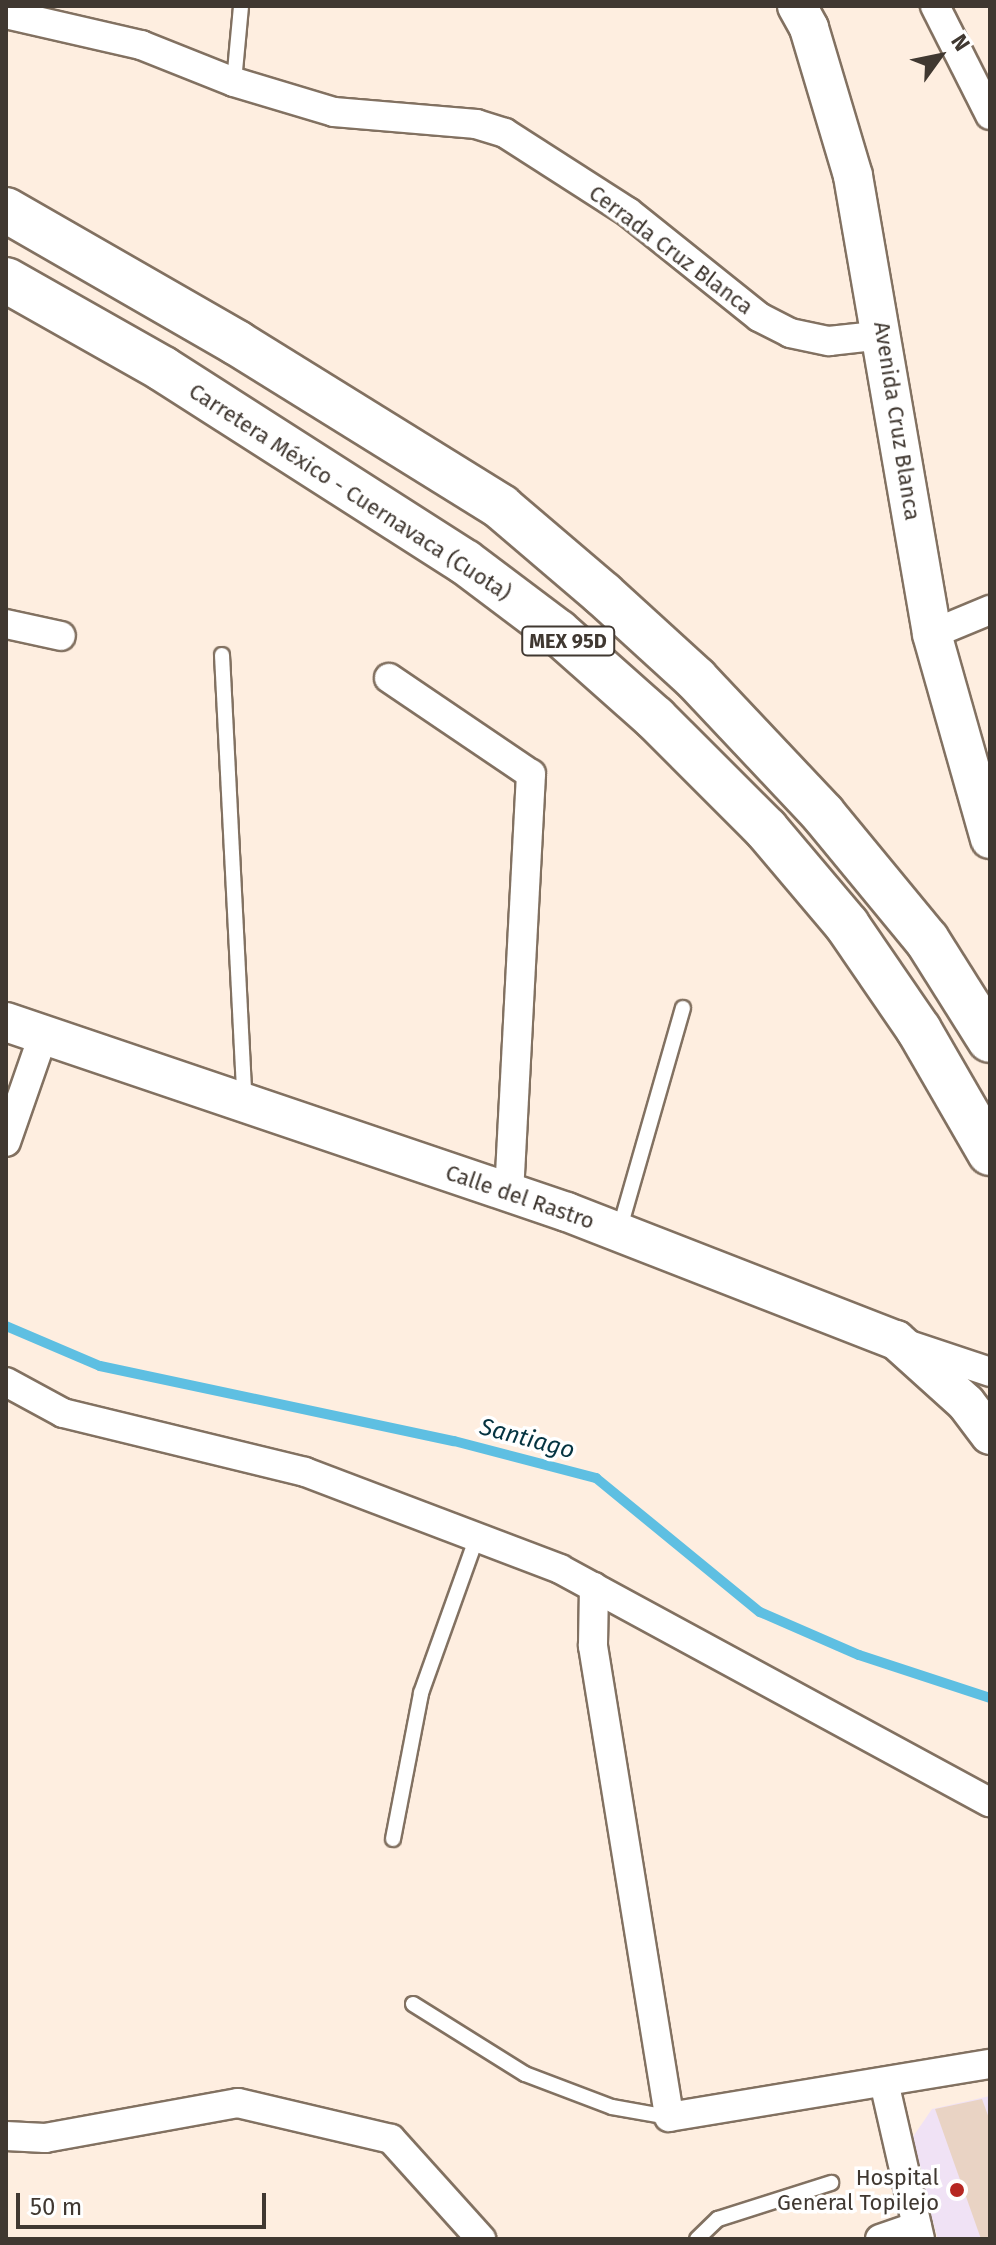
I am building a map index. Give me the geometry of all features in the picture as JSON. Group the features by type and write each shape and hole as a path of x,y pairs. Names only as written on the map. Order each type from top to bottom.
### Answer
{"highway":[{"name":"MEX 95D","path":"6,210 237,343 501,507 615,604 772,755 927,940 990,1040"},
{"name":"Carretera México - Cuernavaca (Cuota)","path":"6,280 163,369 465,562 558,632 633,699 766,829 847,925 919,1030 990,1153"}],"main road":[{"name":"Avenida Cruz Blanca","path":"797,6 809,28 853,176 883,335 932,634 990,839"},
{"name":"Calle del Rastro","path":"20,1028 509,1192 896,1340 966,1403 990,1435"}],"street":[{"path":"935,6 990,115"},
{"name":"Cerrada Cruz Blanca","path":"6,14 141,45 234,82 334,112 476,124 505,133 628,212 759,317 790,333 829,341 883,335"},
{"path":"932,634 987,619"},
{"path":"6,624 61,636"},
{"path":"389,678 531,774 509,1192"},
{"path":"6,1142 20,1028"},
{"path":"896,1340 990,1372"},
{"path":"6,1382 63,1413 305,1472 477,1537 594,1587 990,1802"},
{"path":"594,1587 593,1646 669,2117 990,2064"},
{"path":"880,2239 919,2233 884,2082"},
{"path":"6,2136 45,2138 238,2103 391,2139 481,2239"}],"lane":[{"path":"234,82 241,6"},
{"path":"222,655 245,1104"},
{"path":"618,1232 683,1008"},
{"path":"393,1839 421,1693 477,1537"},
{"path":"413,2004 525,2074 612,2107 669,2117"},
{"path":"697,2239 718,2219 831,2183"}],"shaded area":[{"name":"Hospital General Topilejo","path":"990,2096 990,2239 938,2239 910,2141 932,2109"}],"building":[{"path":"982,2099 990,2121 990,2239 981,2239 935,2109"}],"waterway":[{"name":"Santiago","path":"6,1326 100,1366 454,1441 596,1478 760,1612 859,1655 990,1698"}],"place":[{"name":"Hospital General Topilejo","path":"957,2190"}]}
